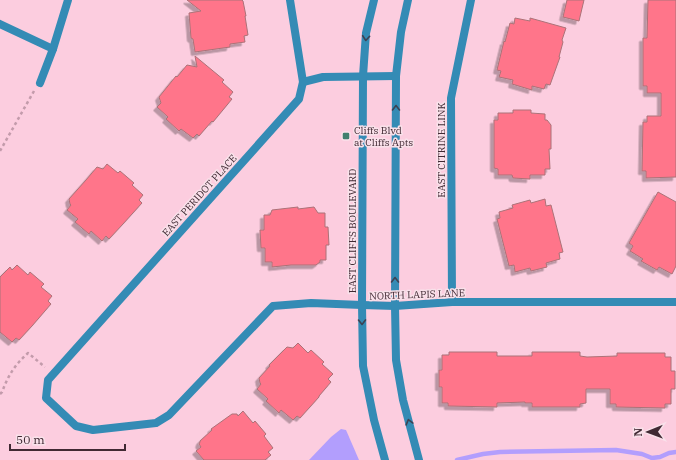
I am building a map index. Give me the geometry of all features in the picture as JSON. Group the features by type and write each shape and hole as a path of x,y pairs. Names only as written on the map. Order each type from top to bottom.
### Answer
{"street":[{"path":"40,82 53,49 68,0"},
{"name":"EAST PERIDOT PLACE","path":"48,380 299,99 303,82 290,0"},
{"name":"EAST CLIFFS BOULEVARD","path":"374,0 366,33 363,76 363,366 374,420 385,460"},
{"path":"408,0 401,32 396,76 396,360 403,400 419,460"},
{"name":"EAST CITRINE LINK","path":"452,302 451,98 471,0"},
{"path":"0,24 53,49"},
{"path":"303,82 322,76 396,76"},
{"name":"NORTH LAPIS LANE","path":"48,380 46,398 76,426 93,430 156,423 169,415 273,306 311,303 395,306 452,302 676,302"}],"path":[{"path":"0,151 40,82"},
{"path":"0,394 13,369 28,353 54,373"}],"shaded area":[{"path":"341,429 346,430 359,460 309,460 331,437"}],"building":[{"path":"187,0 242,0 246,16 248,35 244,36 245,42 230,44 230,47 195,52 193,39 191,38 189,13 201,11"},
{"path":"567,0 584,0 579,21 563,17"},
{"path":"648,0 676,0 676,177 646,178 646,171 642,171 643,122 647,122 647,116 661,116 661,93 647,93 647,86 643,86 643,38 647,38"},
{"path":"515,18 530,21 530,18 566,28 562,40 563,42 560,57 550,85 546,84 544,89 532,86 532,90 512,84 513,80 499,77 501,71 497,70 504,41 505,42 510,23 514,24"},
{"path":"195,56 224,80 222,82 233,92 229,97 232,99 213,122 212,121 199,136 197,134 193,138 181,129 179,131 166,119 168,117 157,107 161,103 159,97 187,65 197,67"},
{"path":"513,110 531,110 531,113 545,114 545,120 547,120 551,125 551,149 549,149 550,169 545,169 545,175 530,175 530,179 513,178 512,175 498,175 498,169 494,168 494,120 498,120 498,113 513,113"},
{"path":"107,164 118,173 120,171 134,183 132,185 143,195 139,200 142,203 109,239 106,236 102,241 91,231 89,234 75,222 78,219 67,210 71,205 69,199 97,167 103,169"},
{"path":"658,192 676,202 676,266 672,274 659,267 657,270 641,261 643,259 630,251 633,246 629,243"},
{"path":"545,199 546,206 551,205 563,252 559,253 560,259 546,263 547,267 531,271 530,268 515,272 514,265 509,266 497,219 500,218 499,212 513,208 512,205 530,200 531,203"},
{"path":"298,207 298,209 314,207 318,213 325,213 325,227 328,227 329,245 326,245 326,260 320,260 320,262 316,265 272,267 272,262 265,262 265,248 261,248 260,230 264,230 264,215 270,215 272,210"},
{"path":"17,265 28,275 30,272 44,284 41,287 52,296 48,301 51,304 32,326 19,340 16,338 12,342 0,332 0,277 10,267 12,270"},
{"path":"298,343 308,353 311,350 324,362 322,364 333,374 328,379 331,382 319,397 300,418 297,416 293,420 281,410 279,413 266,401 268,399 257,389 261,384 259,378 270,366 269,365 287,347 293,348"},
{"path":"449,352 497,352 497,356 532,356 532,352 580,352 580,356 587,357 617,356 617,353 665,353 665,357 671,357 671,371 675,371 675,389 671,389 671,404 665,404 665,408 616,407 616,404 610,404 610,389 586,389 586,403 580,404 580,407 532,407 532,403 525,402 497,403 497,407 448,406 448,403 442,403 442,387 439,387 439,370 442,370 442,355 449,355"},
{"path":"243,411 253,423 255,421 266,434 264,436 273,448 268,452 271,455 265,460 204,460 196,451 201,447 199,444 200,441 212,430 211,429 232,414 237,414 238,416"}],"waterway":[{"path":"457,460 500,452 616,450 642,454 652,458 676,452"}],"place":[{"name":"Cliffs Blvd at Cliffs Apts","path":"346,136"}]}
